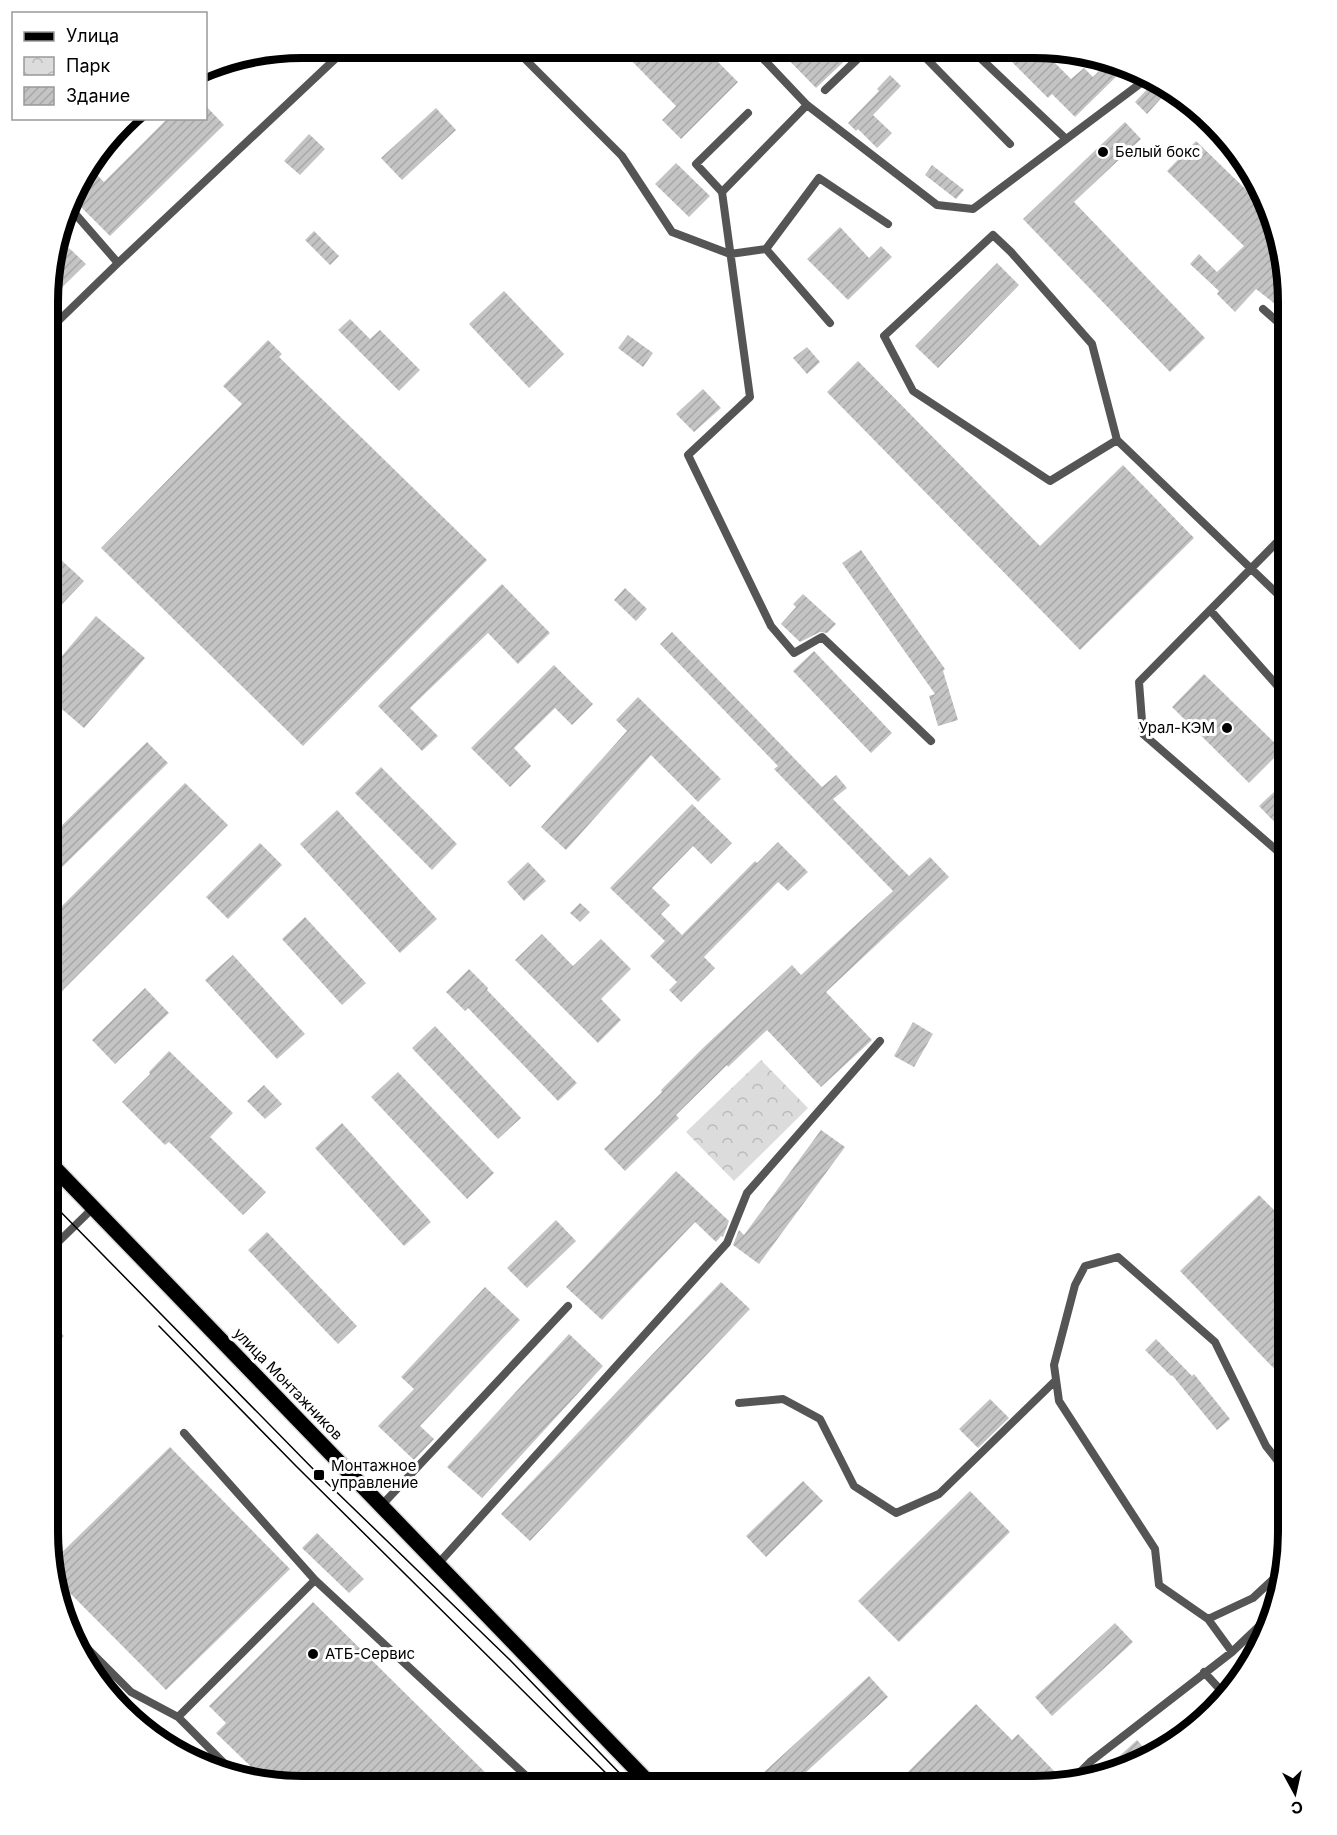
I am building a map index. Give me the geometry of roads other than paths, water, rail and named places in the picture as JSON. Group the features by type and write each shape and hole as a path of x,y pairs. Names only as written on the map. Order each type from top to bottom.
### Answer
{"main road":[{"name":"улица Монтажников","path":"58,1171 642,1776"}],"lane":[{"path":"58,321 335,58"},
{"path":"524,58 622,156 672,232 730,254 766,249 819,178 888,224"},
{"path":"763,58 807,105 937,205 973,209 1141,83"},
{"path":"825,90 859,58"},
{"path":"926,58 1010,144"},
{"path":"980,58 1066,139"},
{"path":"722,192 807,105"},
{"path":"748,113 696,164 722,192 750,397 688,455 771,626 794,652 822,637 931,741"},
{"path":"75,214 118,263"},
{"path":"1117,440 1050,482 913,391 884,336 993,235 1011,252 1092,344 1117,440 1279,595"},
{"path":"766,249 830,323"},
{"path":"1263,309 1279,323"},
{"path":"1279,540 1139,682 1143,734 1279,852"},
{"path":"1210,610 1279,688"},
{"path":"438,1564 727,1243 747,1194 880,1041"},
{"path":"58,1242 93,1208"},
{"path":"1232,1652 1209,1619 1159,1585 1155,1549 1059,1401 1054,1365 1074,1285 1085,1266 1118,1257 1215,1342 1266,1446 1279,1463"},
{"path":"381,1506 568,1306"},
{"path":"739,1403 783,1399 820,1419 854,1486 896,1513 939,1494 1056,1380"},
{"path":"184,1433 315,1580 526,1776"},
{"path":"1209,1619 1253,1598 1274,1578"},
{"path":"178,1717 315,1580"},
{"path":"1080,1772 1232,1652 1260,1625"},
{"path":"89,1650 131,1692 178,1717 225,1764"},
{"path":"1204,1672 1221,1690"}],"tram line":[{"path":"58,1209 319,1475 510,1660 622,1776"},
{"path":"159,1326 296,1466 609,1776"}],"place":[{"name":"Белый бокс","path":"1103,152"},
{"name":"Урал-КЭМ","path":"1227,728"},
{"name":"Монтажное управление","path":"319,1475"},
{"name":"АТБ-Сервис","path":"313,1654"}]}
